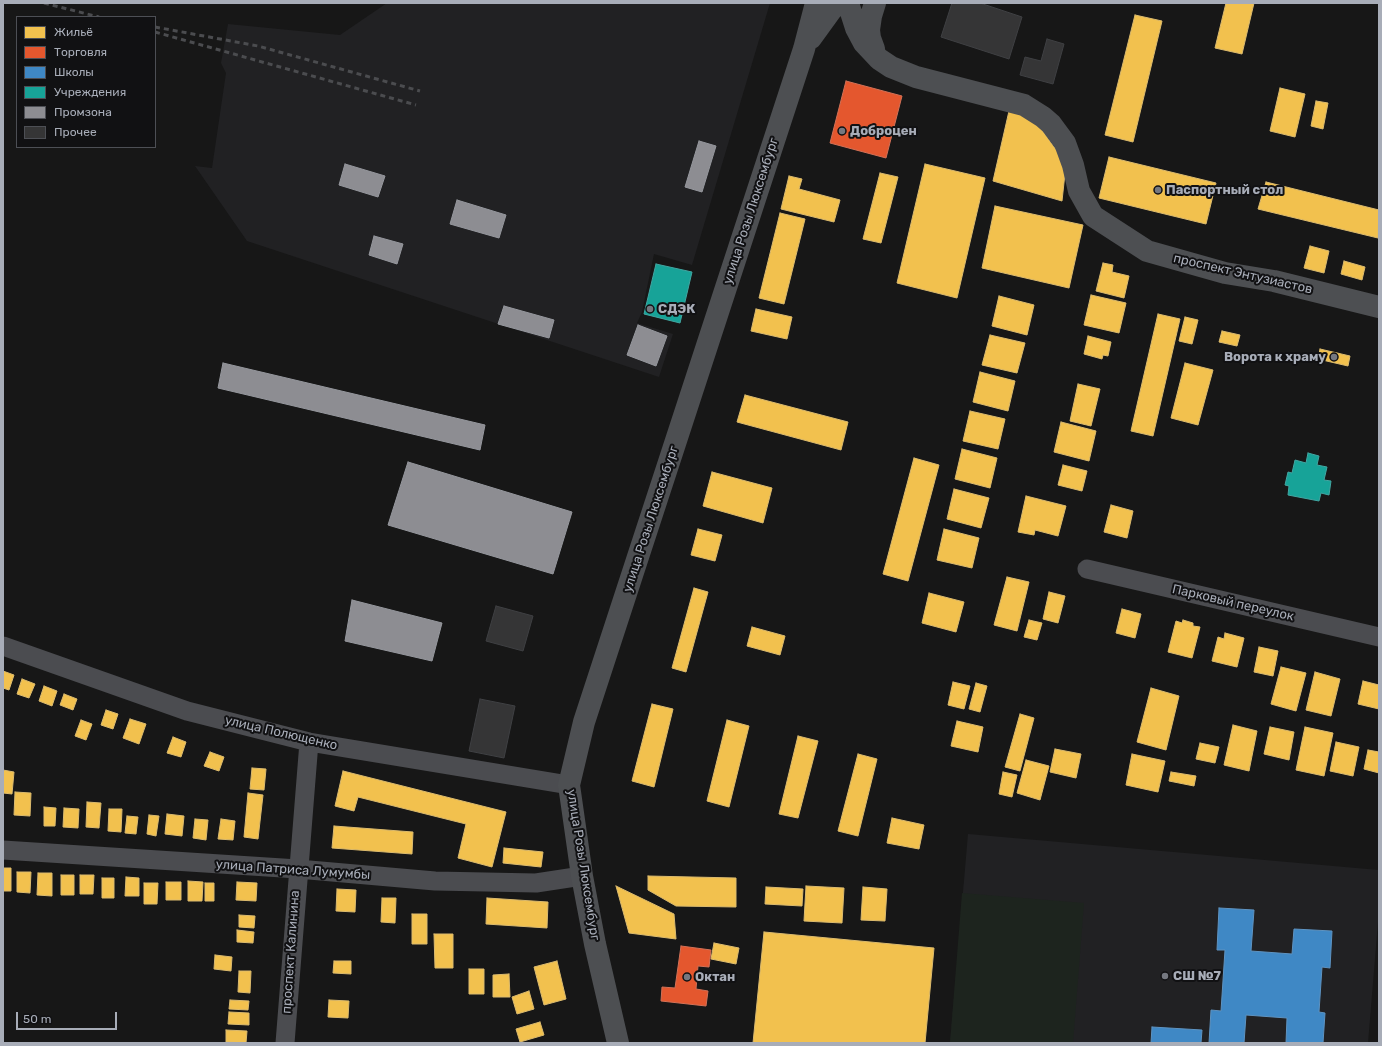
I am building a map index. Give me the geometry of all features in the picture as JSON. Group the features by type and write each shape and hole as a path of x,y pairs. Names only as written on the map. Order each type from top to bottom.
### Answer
{"main road":[{"name":"улица Розы Люксембург","path":"618,1043 595,944 582,876 569,785 584,722 804,49 816,3"},
{"path":"804,49 832,9 840,3"},
{"name":"проспект Энтузиастов","path":"848,3 860,37 868,49 891,67 916,77 1024,105 1051,124 1065,143 1073,165 1079,191 1093,216 1147,251 1225,273 1274,281 1379,307"},
{"path":"875,3 869,30 870,38 879,59"}],"street":[{"name":"Парковый переулок","path":"1087,569 1379,637"},
{"name":"улица Полющенко","path":"3,646 187,711 309,742 569,785"},
{"name":"проспект Калинина","path":"284,1043 309,742"},
{"name":"улица Патриса Лумумбы","path":"3,850 298,869 442,881 536,883 582,876"}],"shaded area":[{"path":"387,3 770,3 692,265 654,254 642,312 637,323 673,334 659,377 247,241 195,166 212,168 226,73 221,63 228,24 340,35"},
{"name":"СШ №7","path":"968,834 1379,870 1379,910 1368,1043 950,1043"},
{"path":"962,893 1084,903 1073,1043 950,1043"}],"building: Жильё":[{"path":"1226,3 1254,3 1242,54 1215,48"},
{"path":"1135,15 1162,21 1133,142 1105,135"},
{"path":"1280,88 1305,94 1295,137 1270,131"},
{"path":"1316,101 1328,103 1323,129 1311,126"},
{"path":"1009,111 1033,117 1066,164 1062,201 993,181"},
{"name":"Паспортный стол","path":"1109,157 1216,183 1206,224 1099,198"},
{"path":"925,164 985,178 957,298 897,283"},
{"path":"880,173 898,177 881,243 863,239"},
{"path":"789,176 802,179 799,189 840,200 834,222 781,209"},
{"path":"1266,182 1379,210 1378,238 1258,209"},
{"path":"995,206 1083,225 1069,288 982,268"},
{"path":"780,213 805,219 784,304 759,298"},
{"path":"1310,246 1329,251 1324,273 1304,268"},
{"path":"1344,261 1365,267 1362,280 1341,274"},
{"path":"1103,263 1113,265 1112,272 1129,276 1124,298 1096,291"},
{"path":"1091,295 1126,303 1119,333 1084,325"},
{"path":"999,296 1034,305 1027,335 992,326"},
{"path":"756,309 792,317 787,339 751,331"},
{"path":"1158,314 1180,319 1153,436 1131,431"},
{"path":"1185,317 1198,320 1192,344 1179,341"},
{"path":"1222,331 1240,335 1237,346 1219,342"},
{"path":"990,335 1025,343 1017,373 982,365"},
{"path":"1088,336 1111,342 1108,356 1103,355 1102,359 1084,354"},
{"name":"Ворота к храму","path":"1320,349 1350,356 1348,366 1318,359"},
{"path":"1185,363 1213,370 1198,425 1171,418"},
{"path":"980,372 1015,381 1008,411 973,402"},
{"path":"1078,384 1100,389 1091,426 1070,421"},
{"path":"745,395 848,422 841,450 737,422"},
{"path":"970,411 1005,419 998,449 963,441"},
{"path":"1061,422 1096,431 1089,461 1054,452"},
{"path":"962,449 997,458 990,488 955,479"},
{"path":"914,458 939,465 908,581 883,574"},
{"path":"1063,465 1087,471 1082,491 1058,485"},
{"path":"712,472 772,488 763,523 703,506"},
{"path":"954,489 989,498 981,528 947,519"},
{"path":"1026,496 1066,506 1058,536 1035,530 1034,535 1018,532"},
{"path":"1111,505 1133,511 1127,538 1104,532"},
{"path":"698,529 722,535 715,561 691,555"},
{"path":"944,529 979,538 972,568 937,560"},
{"path":"1007,577 1029,582 1017,631 994,625"},
{"path":"694,588 708,592 686,672 672,668"},
{"path":"1049,592 1065,596 1058,623 1043,619"},
{"path":"929,593 964,602 956,632 922,623"},
{"path":"1122,609 1141,614 1135,638 1116,633"},
{"path":"1029,620 1042,623 1037,640 1024,637"},
{"path":"1183,620 1193,623 1193,626 1200,627 1192,658 1168,652 1176,621 1182,623"},
{"path":"752,627 785,636 780,655 747,646"},
{"path":"1225,633 1244,638 1237,667 1212,661 1218,637 1224,639"},
{"path":"1259,647 1278,651 1273,676 1254,672"},
{"path":"1281,667 1306,673 1296,711 1271,704"},
{"path":"3,671 14,675 9,690 3,688"},
{"path":"1315,672 1340,679 1331,716 1306,710"},
{"path":"22,679 35,684 29,698 17,694"},
{"path":"1363,681 1379,685 1379,709 1358,704"},
{"path":"953,682 970,686 964,709 948,705"},
{"path":"976,683 987,686 980,712 969,709"},
{"path":"44,686 57,691 52,706 39,701"},
{"path":"1151,688 1179,696 1166,750 1137,742"},
{"path":"64,694 77,699 73,710 60,705"},
{"path":"652,704 673,709 654,787 632,781"},
{"path":"106,710 118,714 113,729 101,725"},
{"path":"1020,714 1034,718 1020,771 1005,767"},
{"path":"130,719 146,724 139,744 123,738"},
{"path":"81,720 92,724 86,740 75,736"},
{"path":"727,720 749,726 729,807 707,801"},
{"path":"957,721 983,727 978,752 951,746"},
{"path":"1233,725 1257,731 1249,771 1224,765"},
{"path":"1270,727 1294,732 1289,760 1264,754"},
{"path":"1305,727 1333,733 1324,776 1296,770"},
{"path":"798,736 818,741 798,818 779,814"},
{"path":"173,737 186,742 181,757 167,753"},
{"path":"1336,742 1359,747 1353,776 1330,771"},
{"path":"1200,743 1219,747 1215,763 1196,759"},
{"path":"1055,749 1081,754 1076,778 1050,772"},
{"path":"1368,750 1379,752 1379,773 1364,769"},
{"path":"210,752 224,757 219,771 204,766"},
{"path":"858,754 877,759 858,836 838,831"},
{"path":"1132,754 1165,761 1158,792 1126,785"},
{"path":"1026,760 1049,766 1040,800 1017,793"},
{"path":"252,768 266,769 264,790 250,789"},
{"path":"3,770 14,772 12,794 3,793"},
{"path":"343,771 506,812 492,867 458,858 466,824 358,797 354,811 335,806"},
{"path":"1003,772 1017,775 1012,797 999,794"},
{"path":"1171,772 1196,776 1194,786 1169,781"},
{"path":"15,792 31,793 30,816 14,815"},
{"path":"248,793 263,795 258,839 244,837"},
{"path":"87,802 101,803 99,828 86,827"},
{"path":"44,807 56,808 55,826 44,826"},
{"path":"64,808 79,809 78,828 63,827"},
{"path":"109,809 122,809 121,832 108,831"},
{"path":"167,814 184,816 182,836 165,834"},
{"path":"149,815 159,816 156,836 147,834"},
{"path":"127,816 138,817 136,834 125,833"},
{"path":"892,818 924,825 919,849 887,843"},
{"path":"195,819 208,820 206,840 193,838"},
{"path":"221,819 235,821 233,840 218,839"},
{"path":"334,826 413,832 412,854 332,848"},
{"path":"504,848 543,852 541,867 503,863"},
{"path":"3,868 11,868 11,891 3,891"},
{"path":"17,872 31,872 30,893 17,892"},
{"path":"38,873 52,873 52,896 37,895"},
{"path":"61,875 74,875 74,895 61,895"},
{"path":"80,875 94,875 93,894 80,894"},
{"path":"648,876 736,878 736,907 676,906 648,890"},
{"path":"126,877 139,878 139,896 125,896"},
{"path":"102,878 114,878 114,898 102,898"},
{"path":"188,881 203,882 202,901 188,901"},
{"path":"166,882 181,882 181,900 166,900"},
{"path":"237,882 257,883 256,901 236,900"},
{"path":"144,883 158,883 157,904 144,904"},
{"path":"205,883 214,883 214,901 205,901"},
{"path":"616,886 674,914 676,939 629,933"},
{"path":"806,886 844,888 842,923 804,921"},
{"path":"766,887 803,889 802,906 765,904"},
{"path":"863,887 887,889 885,921 861,920"},
{"path":"337,889 356,890 355,912 336,911"},
{"path":"382,898 396,898 395,923 381,922"},
{"path":"487,898 548,902 547,928 486,924"},
{"path":"412,914 427,914 427,944 412,944"},
{"path":"239,915 255,916 254,928 239,927"},
{"path":"237,930 254,932 253,943 237,942"},
{"path":"764,932 934,948 925,1043 753,1043"},
{"path":"434,934 453,934 453,968 435,968"},
{"path":"714,943 739,948 736,964 711,959"},
{"path":"215,955 232,957 231,971 214,969"},
{"path":"334,961 351,961 351,974 333,973"},
{"path":"557,961 566,999 544,1005 534,967"},
{"path":"469,969 484,969 484,994 469,994"},
{"path":"239,971 251,971 250,993 238,992"},
{"path":"509,974 510,997 493,997 493,975"},
{"path":"529,991 534,1009 517,1014 512,997"},
{"path":"230,1000 249,1001 248,1010 229,1009"},
{"path":"329,1000 349,1001 348,1018 328,1017"},
{"path":"229,1012 249,1013 249,1025 228,1024"},
{"path":"540,1022 544,1035 520,1042 516,1029"},
{"path":"226,1030 247,1031 246,1043 226,1042"}],"building: Торговля":[{"path":"846,81 902,96 886,158 830,143"},
{"name":"Октан","path":"681,946 711,950 709,967 698,966 696,989 708,991 706,1006 661,1001 662,987 675,988"}],"building: Школы":[{"path":"1219,908 1254,910 1251,951 1292,954 1294,929 1332,931 1330,968 1322,967 1319,1012 1325,1013 1323,1043 1286,1043 1287,1018 1246,1015 1244,1043 1209,1043 1211,1010 1221,1011 1225,950 1217,950"},
{"path":"1152,1027 1202,1030 1201,1043 1151,1043"}],"building: Учреждения":[{"path":"656,264 692,272 680,323 644,314"},
{"path":"1308,453 1319,456 1317,465 1327,467 1324,480 1331,481 1329,495 1321,493 1319,501 1288,495 1289,486 1285,485 1288,472 1292,473 1295,460 1306,463"}],"building: Промзона":[{"path":"699,141 716,146 702,192 685,187"},
{"path":"345,164 385,176 378,197 339,185"},
{"path":"457,200 506,215 499,238 450,224"},
{"path":"374,236 403,244 397,264 369,255"},
{"path":"504,306 554,320 549,338 498,324"},
{"path":"638,325 667,336 656,366 627,355"},
{"path":"223,363 485,425 480,450 218,388"},
{"path":"408,462 572,512 553,574 388,525"},
{"path":"352,600 442,623 432,661 345,641"}],"building: Прочее":[{"path":"952,3 980,3 1022,17 1009,59 941,37"},
{"path":"1047,39 1064,44 1053,84 1020,75 1025,57 1041,61"},
{"path":"496,606 533,616 523,651 486,641"},
{"path":"480,699 515,706 504,758 469,751"}],"railway":[{"path":"44,3 95,16"},
{"path":"156,27 258,46 420,91"},
{"path":"156,32 416,105"}],"place":[{"name":"Доброцен","path":"842,131"},
{"name":"Паспортный стол","path":"1158,190"},
{"name":"СДЭК","path":"650,309"},
{"name":"Ворота к храму","path":"1334,357"},
{"name":"СШ №7","path":"1165,976"},
{"name":"Октан","path":"687,977"}]}
